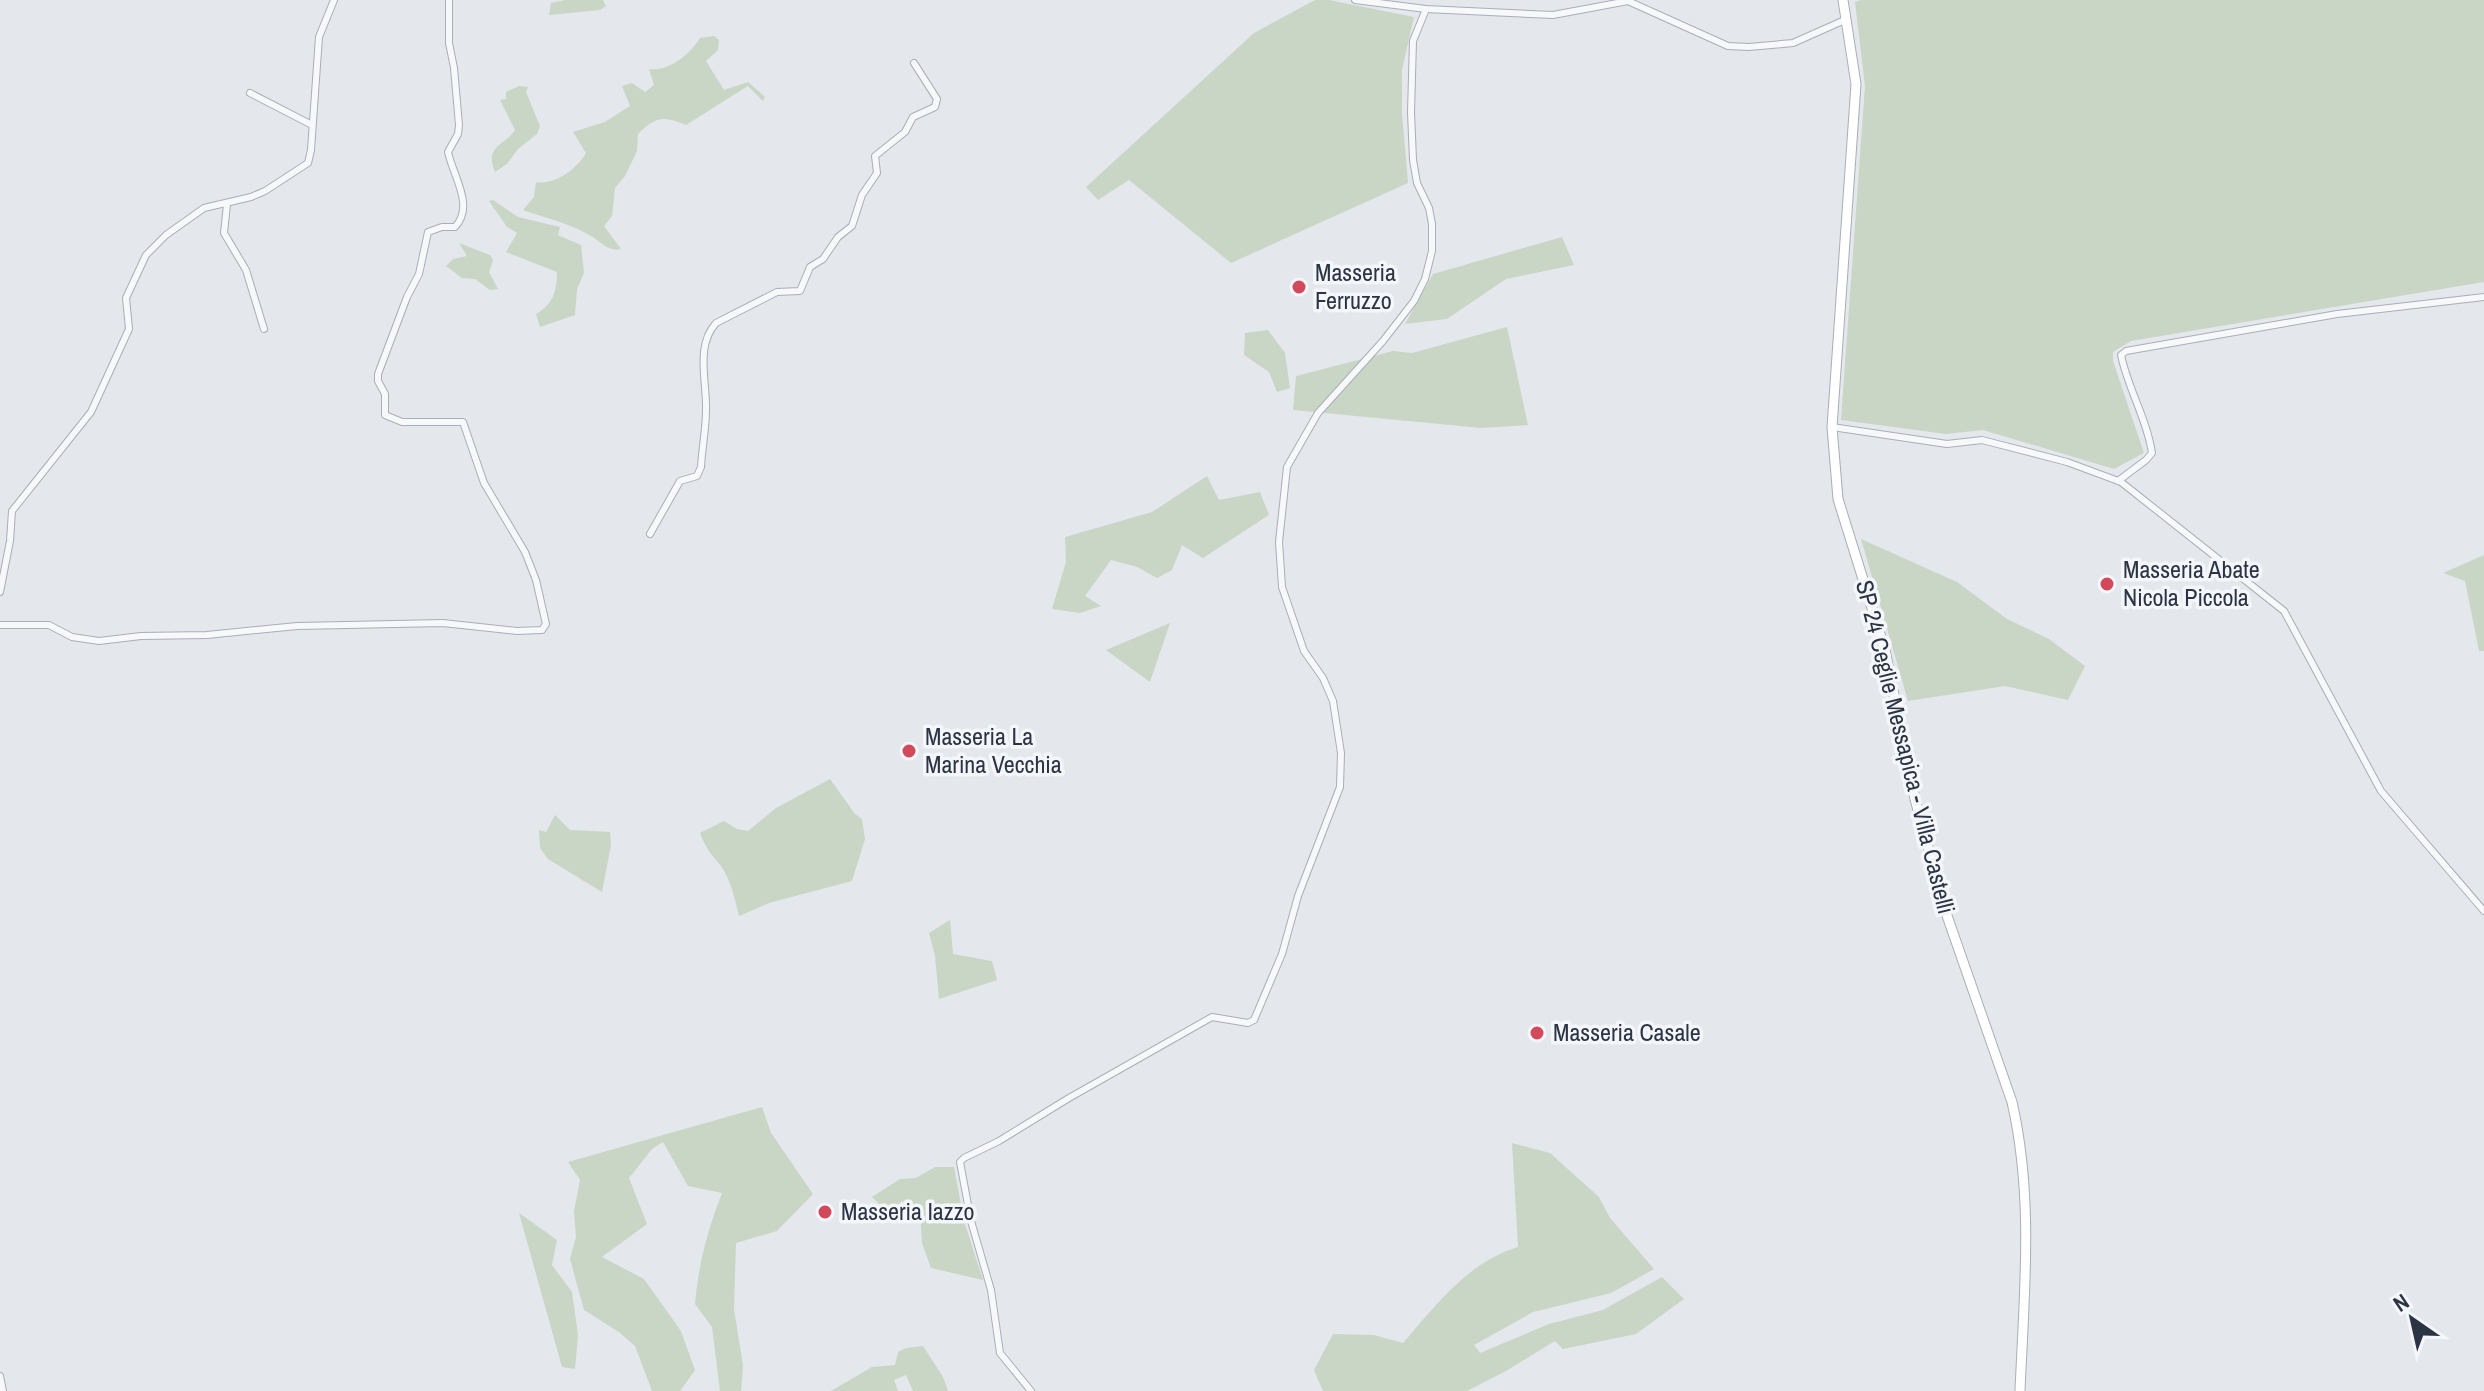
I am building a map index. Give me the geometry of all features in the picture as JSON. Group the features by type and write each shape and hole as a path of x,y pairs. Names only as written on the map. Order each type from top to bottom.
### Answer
{"main road":[{"name":"SP 24 Ceglie Messapica - Villa Castelli","path":"1841,0 1847,15 1856,84 1832,427 1838,499 1885,650 1929,853 1944,907 2012,1102 2019,1133 2027,1211 2020,1391"}],"street":[{"path":"0,592 10,541 12,511 91,412 129,329 126,298 146,255 166,235 204,208 265,191 308,163 319,37 334,0"},
{"path":"0,625 49,625 72,637 99,641 297,626 443,623 517,631 542,630 546,624 536,580 525,552 484,483 463,422 402,422 385,415 385,394 378,381 396,325 419,274 428,232 455,227 463,219 464,203 448,152 458,134 459,125 449,43 449,0"},
{"path":"1355,0 1426,9 1553,15 1632,1 1728,46 1793,43 1847,15"},
{"path":"1031,1391 1000,1353 991,1290 971,1221 960,1162 1212,1017 1248,1023 1254,1020 1282,954 1298,896 1340,787 1341,753 1333,701 1323,678 1304,651 1282,587 1281,512 1287,467 1318,413 1383,341 1414,301 1425,279 1432,251 1432,224 1429,208 1417,183 1411,112 1413,41 1426,9"},
{"path":"650,534 680,481 697,476 701,467 706,408 703,371 710,330 716,323 765,297 777,292 800,291 810,267 823,259 838,237 852,226 862,195 877,173 875,156 905,132 913,117 935,107 937,99 914,63"},
{"path":"250,93 312,125"},
{"path":"227,204 224,233 246,270 264,329"},
{"path":"2118,481 2152,453 2150,436 2126,379 2121,355 2126,351 2337,314 2484,297"},
{"path":"1832,427 1947,444 1982,440 2067,462 2118,481 2284,611 2381,791 2484,911"},
{"path":"0,1376 3,1391"}],"green space":[{"path":"603,0 606,6 600,10 549,15 551,3"},
{"path":"1315,0 1414,17 1402,70 1408,183 1231,263 1129,180 1098,200 1086,187 1254,33"},
{"path":"2484,0 2484,282 2131,341 2113,352 2113,361 2144,453 2114,469 1983,430 1946,434 1841,420 1865,86 1855,2"},
{"path":"714,36 719,40 718,50 706,61 724,90 748,82 765,97 763,101 748,86 686,125 660,119 638,134 637,151 625,176 615,188 612,216 604,226 621,249 610,248 577,229 523,210 534,197 536,182 543,183 565,175 586,153 573,132 605,122 630,106 622,86 632,83 645,92 654,85 649,69 671,65 685,56 700,38"},
{"path":"519,86 528,87 526,92 540,126 537,134 495,172 492,163 494,151 515,130 500,100 506,99 506,92"},
{"path":"493,200 518,217 560,227 558,235 581,245 584,273 577,289 575,315 540,327 536,314 553,296 557,272 506,252 517,233 507,227 489,201"},
{"path":"1562,237 1574,265 1506,279 1447,319 1405,324 1433,274"},
{"path":"459,243 490,255 493,260 489,272 498,289 490,290 475,279 462,278 446,266 453,259 467,256"},
{"path":"1507,327 1528,425 1481,428 1293,410 1296,376 1393,351 1412,353"},
{"path":"1268,330 1285,353 1290,388 1277,392 1269,372 1244,355 1245,333"},
{"path":"1207,476 1219,500 1260,492 1269,515 1203,558 1182,545 1172,570 1157,578 1137,567 1111,560 1085,596 1101,606 1080,613 1052,609 1066,562 1065,537 1152,512"},
{"path":"1861,539 1957,582 2007,619 2049,639 2085,666 2068,700 2005,686 1908,701"},
{"path":"2484,555 2484,651 2479,651 2465,581 2443,573"},
{"path":"1170,623 1150,682 1106,650"},
{"path":"830,779 862,819 865,839 852,881 769,903 739,916 727,877 700,833 724,821 748,831 776,808"},
{"path":"555,815 570,830 610,832 611,845 602,892 548,859 540,848 539,830 546,832"},
{"path":"950,920 953,954 992,961 997,980 939,999 935,956 929,933"},
{"path":"762,1107 771,1133 813,1194 777,1231 736,1243 734,1309 743,1365 741,1391 720,1391 712,1327 695,1304 704,1247 722,1193 688,1186 663,1142 652,1149 629,1178 647,1224 602,1257 644,1279 681,1331 695,1370 680,1391 652,1391 635,1346 584,1310 570,1259 576,1237 574,1211 580,1180 568,1162"},
{"path":"1512,1143 1550,1153 1599,1197 1610,1218 1654,1269 1611,1293 1533,1312 1474,1345 1480,1353 1549,1324 1603,1310 1662,1277 1684,1299 1636,1334 1563,1349 1555,1341 1467,1391 1323,1391 1314,1370 1333,1334 1374,1335 1403,1343 1468,1274 1518,1247"},
{"path":"935,1167 954,1167 964,1221 983,1280 931,1268 922,1243 920,1207 902,1201 889,1214 872,1197 900,1179 916,1178"},
{"path":"519,1213 557,1240 552,1265 572,1292 578,1335 575,1369 562,1367"},
{"path":"923,1346 943,1377 948,1391 913,1391 906,1375 894,1380 898,1391 831,1391 872,1367 895,1365 898,1352 906,1348"}],"place":[{"name":"Masseria Ferruzzo","path":"1299,287"},
{"name":"Masseria Abate Nicola Piccola","path":"2107,584"},
{"name":"Masseria La Marina Vecchia","path":"909,751"},
{"name":"Masseria Casale","path":"1537,1033"},
{"name":"Masseria Iazzo","path":"825,1212"}]}
